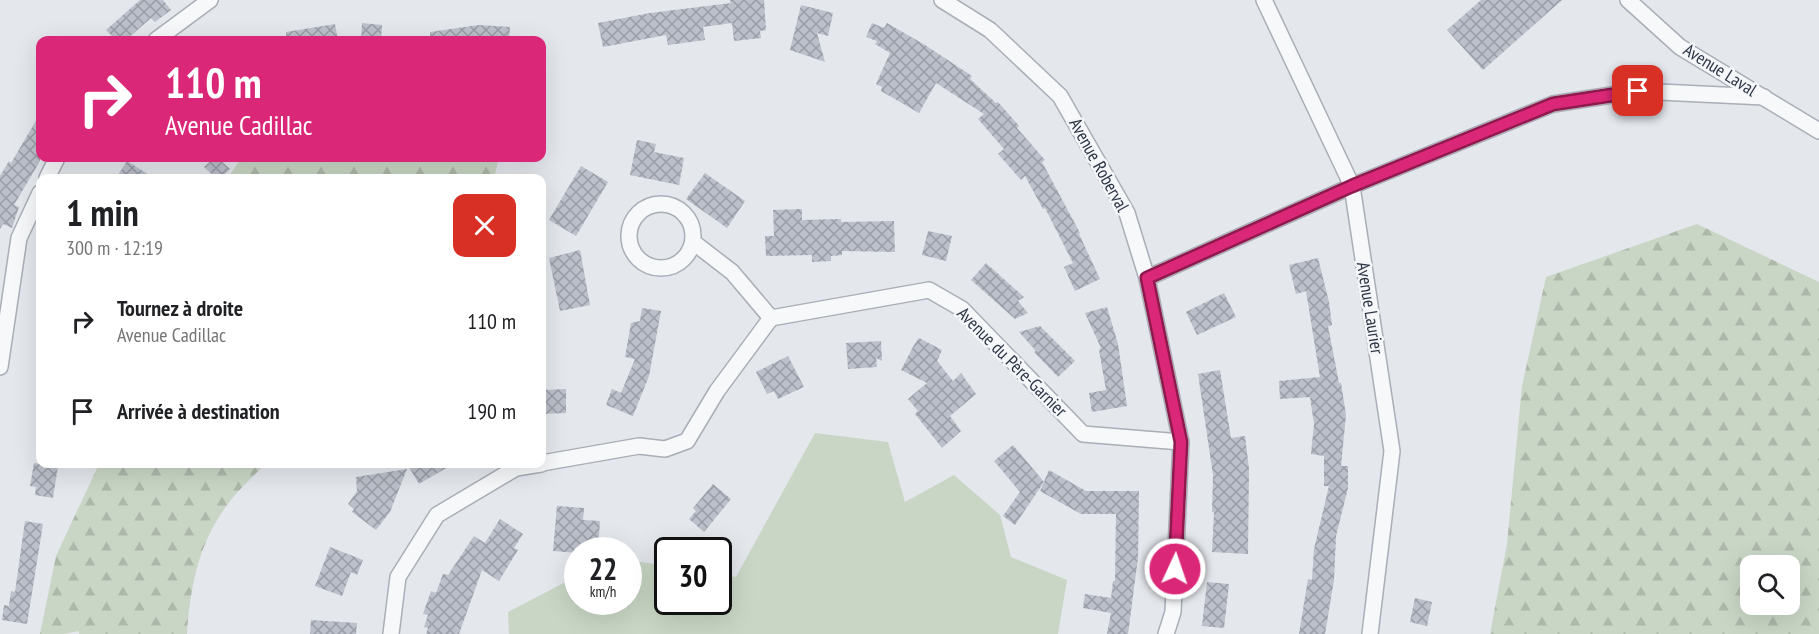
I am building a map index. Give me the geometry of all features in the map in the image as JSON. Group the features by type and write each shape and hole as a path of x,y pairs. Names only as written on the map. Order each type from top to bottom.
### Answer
{"street":[{"path":"161,36 210,0"},
{"name":"Avenue Roberval","path":"942,0 990,30 1060,96 1127,213 1147,278 1181,442 1173,612 1166,634"},
{"name":"Avenue Laurier","path":"1264,0 1352,186 1392,451 1370,634"},
{"name":"Avenue Laval","path":"1628,0 1680,46 1819,131"},
{"path":"1147,278 1352,186 1553,104 1638,91 1764,97"},
{"path":"0,367 20,238 36,202"},
{"path":"546,462 639,446 665,449 687,441 717,392 771,318 732,272 693,242 690,223 684,214 668,205 649,207 641,212 630,232 631,248 635,255 650,266 659,268 668,267 684,258 693,242"},
{"name":"Avenue du Père-Garnier","path":"771,318 929,290 962,309 1083,434 1181,442"},
{"path":"391,634 398,577 437,515 516,468"}],"green space":[{"path":"238,162 498,162 495,174 231,174"},
{"path":"1697,224 1819,282 1819,634 1490,634 1507,544 1522,386 1546,277"},
{"path":"815,433 888,442 905,502 954,475 1000,515 1011,557 1067,580 1058,634 509,634 508,612 564,583 564,615 642,615 642,562 654,564 654,615 732,615 732,576 736,577"},
{"path":"97,468 261,468 229,502 208,537 193,584 187,634 79,634 79,631 64,634 40,634 56,556"}],"building":[{"path":"140,0 163,0 171,10 155,22 151,18 131,36 112,36 106,30"},
{"path":"730,0 764,0 766,30 760,31 761,38 734,41 732,23 703,27 705,40 668,45 666,35 603,47 598,23 650,13 731,3"},
{"path":"1481,0 1562,0 1483,70 1447,30"},
{"path":"801,5 833,13 828,36 817,33 825,62 790,50"},
{"path":"362,23 382,25 381,36 361,36"},
{"path":"872,23 884,28 887,23 925,45 972,76 970,79 996,103 998,102 1045,160 1042,162 1080,233 1100,279 1075,291 1064,267 1073,263 1045,208 1043,209 1025,176 1021,180 998,154 1004,149 978,119 984,114 936,83 919,113 881,91 882,87 876,84 890,53 875,44 877,41 866,37"},
{"path":"335,24 337,36 286,36 286,32"},
{"path":"479,25 510,27 509,36 430,36 430,32"},
{"path":"36,121 36,162 39,162 14,205 19,207 12,228 3,224 0,229 0,176 9,161 11,163"},
{"path":"637,140 656,144 654,152 684,158 679,185 630,175"},
{"path":"129,162 148,174 119,174"},
{"path":"210,162 222,162 230,169 225,174 212,174 204,167"},
{"path":"581,166 608,182 576,236 549,220"},
{"path":"705,173 745,201 727,228 686,199"},
{"path":"802,209 802,220 894,221 895,252 842,251 842,255 831,256 831,261 812,262 812,255 766,256 765,236 774,236 773,210"},
{"path":"928,231 952,236 946,261 922,255"},
{"path":"580,250 590,305 560,311 549,258"},
{"path":"1318,258 1329,302 1332,325 1328,326 1346,415 1341,466 1348,466 1348,488 1336,536 1334,580 1325,634 1299,634 1308,579 1312,580 1314,549 1329,486 1324,486 1324,456 1311,454 1314,424 1310,397 1280,399 1279,381 1320,377 1306,291 1296,294 1289,265"},
{"path":"986,263 1024,297 1018,301 1028,313 1015,319 971,280"},
{"path":"1224,293 1236,317 1197,335 1186,312"},
{"path":"1107,307 1118,344 1127,406 1092,412 1089,393 1106,390 1099,350 1101,348 1085,313"},
{"path":"642,308 661,311 649,376 633,416 606,405 612,389 621,393 635,359 625,357 631,323 640,321"},
{"path":"1040,326 1075,361 1058,377 1019,332"},
{"path":"919,338 942,350 937,361 953,381 961,373 976,394 950,416 961,431 942,448 915,414 918,411 908,399 927,383 901,370"},
{"path":"881,341 882,361 876,358 877,367 848,369 846,343"},
{"path":"788,356 804,387 778,399 774,391 767,394 756,372"},
{"path":"1220,370 1231,438 1245,436 1249,469 1248,554 1212,552 1213,475 1198,374"},
{"path":"566,389 566,413 546,414 546,390"},
{"path":"1013,445 1044,482 1015,525 1003,516 1020,492 994,461"},
{"path":"34,463 36,468 58,468 53,498 35,495 36,487 30,486"},
{"path":"409,468 446,468 419,484"},
{"path":"407,469 390,512 376,530 352,512 354,509 348,504 357,491 356,477"},
{"path":"1049,470 1086,491 1139,491 1138,558 1128,634 1107,634 1111,613 1083,608 1085,594 1111,598 1113,581 1115,581 1116,514 1081,514 1040,491"},
{"path":"713,484 731,499 704,532 689,519 696,511 693,508"},
{"path":"557,506 584,508 583,520 600,521 599,537 564,537 564,552 553,551"},
{"path":"500,519 523,534 514,548 518,550 499,581 482,570 459,634 426,634 428,628 424,627 428,615 423,614 431,591 436,593 443,574 448,575 474,536 485,543"},
{"path":"25,521 43,524 27,624 2,620 4,605 9,606 11,591 15,592"},
{"path":"330,547 363,560 357,575 351,572 342,596 315,586"},
{"path":"1207,582 1229,584 1224,628 1202,626"},
{"path":"1415,598 1432,602 1427,626 1410,622"},
{"path":"311,620 357,623 356,634 310,634"}],"route":[{"path":"1175,569 1181,442 1147,278 1352,186 1553,104 1638,91"}]}
